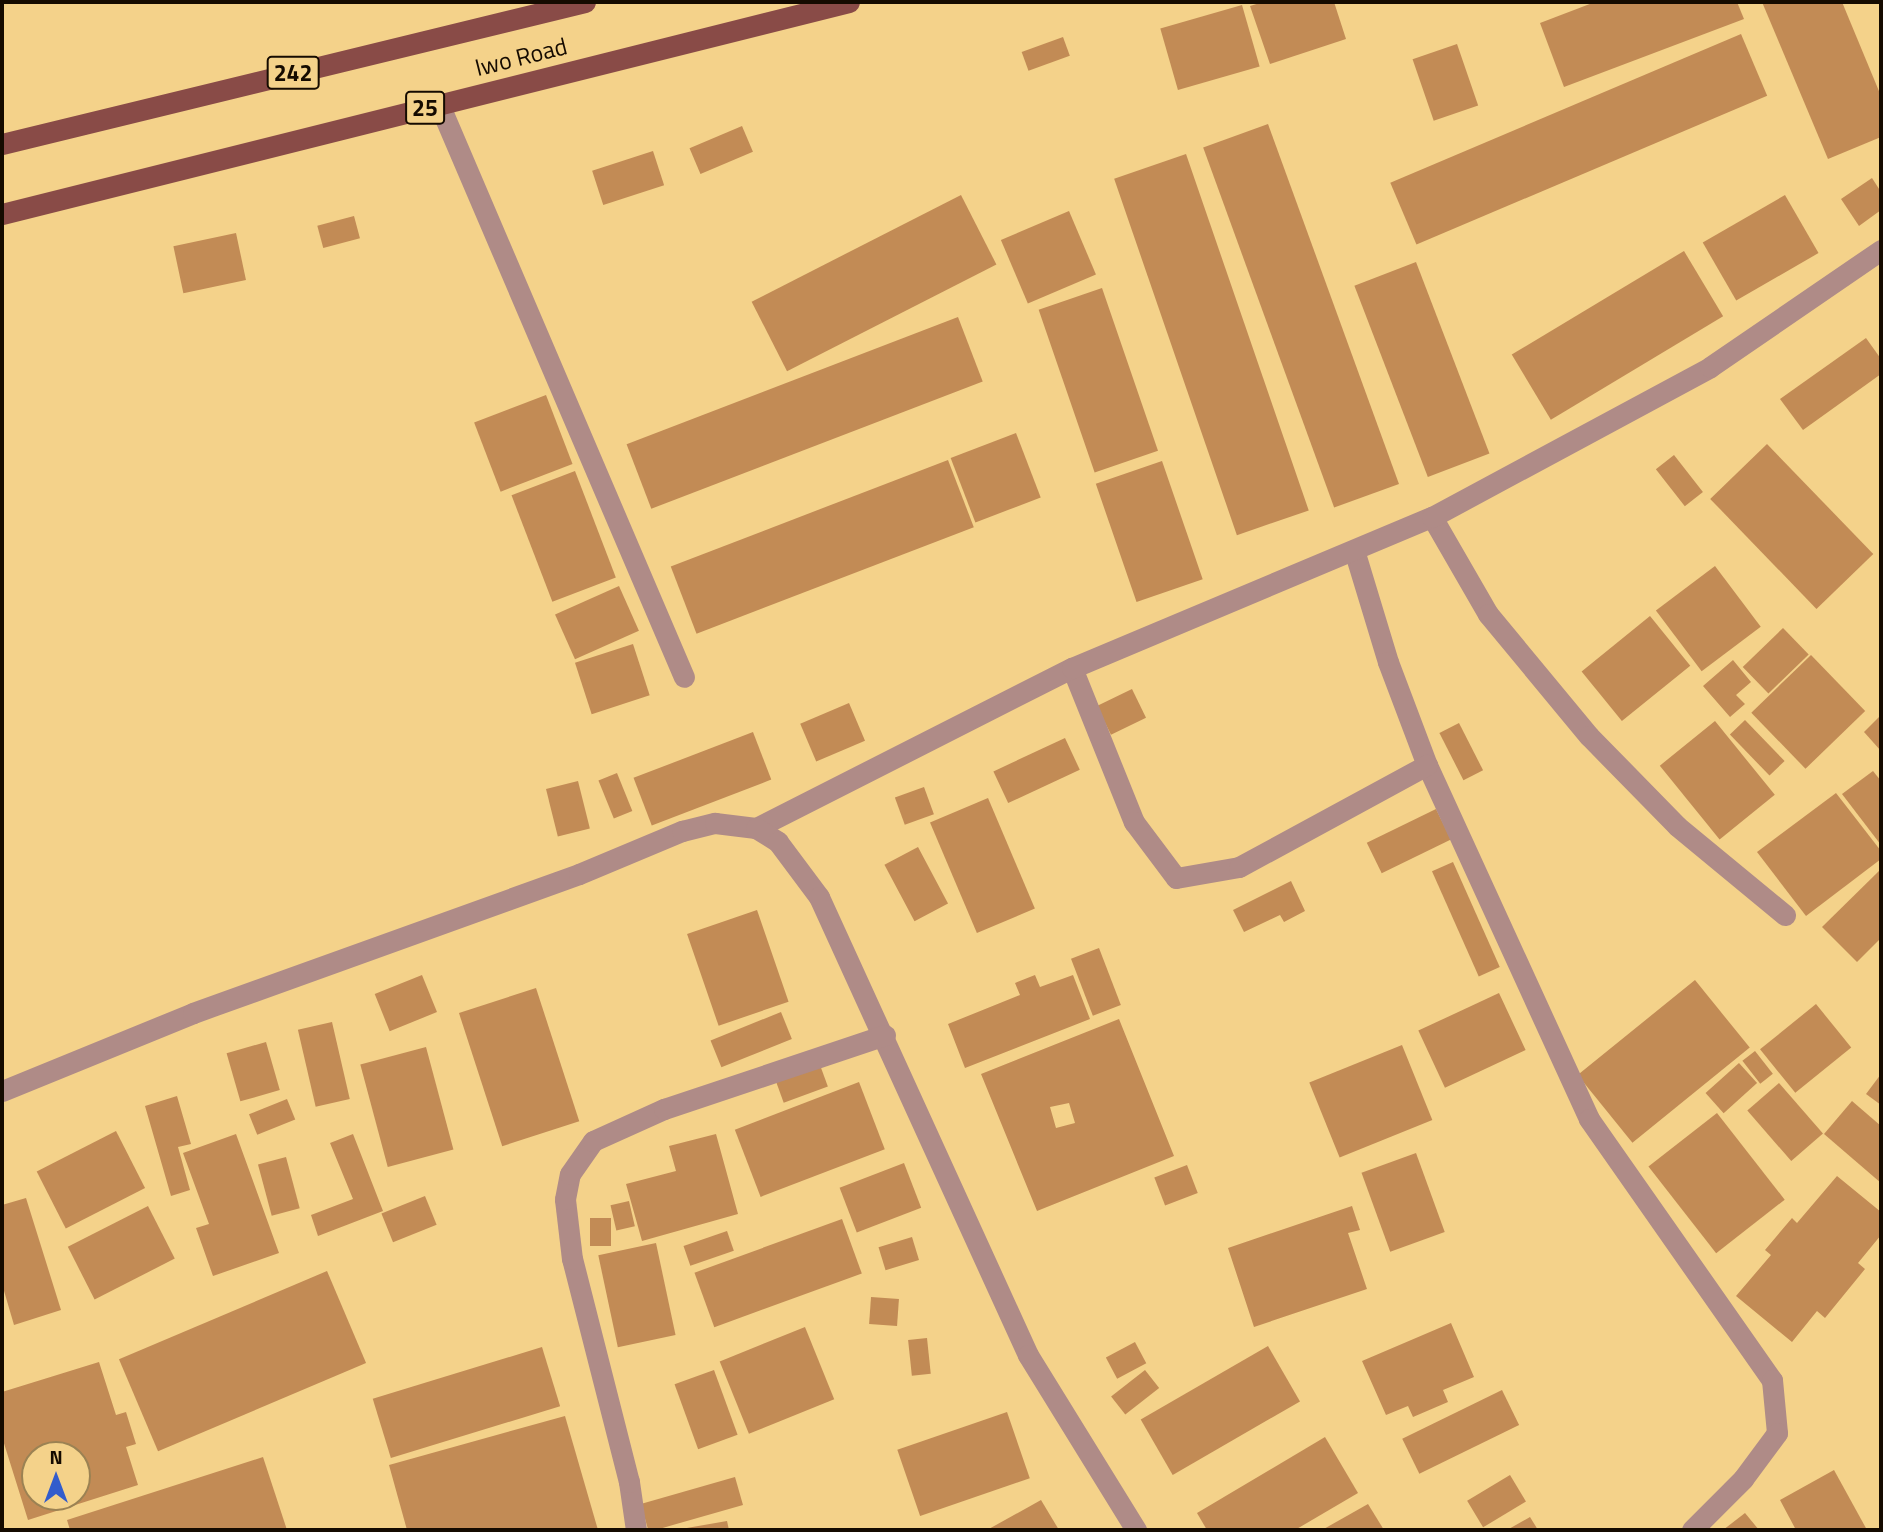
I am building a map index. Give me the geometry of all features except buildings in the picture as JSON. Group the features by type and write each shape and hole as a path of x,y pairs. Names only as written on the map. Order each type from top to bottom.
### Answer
{"main road":[{"name":"Iwo Road","path":"2,144 585,2"},
{"name":"Iwo Road","path":"2,214 849,2"}],"street":[{"path":"439,104 684,677"},
{"path":"756,828 1072,668 1432,517 1710,367 1881,250"},
{"path":"1432,517 1488,614 1589,736 1677,826 1785,915"},
{"path":"1354,550 1388,662 1427,765 1589,1119 1772,1380 1777,1433 1743,1479 1692,1530"},
{"path":"1072,668 1134,822 1176,878 1239,867 1427,765"},
{"path":"2,1091 193,1013 579,874 681,831 715,823 756,828 778,842 819,897 885,1035 1028,1355 1136,1530"},
{"path":"636,1530 629,1482 572,1259 565,1199 570,1174 593,1142 664,1109 885,1035"}]}
